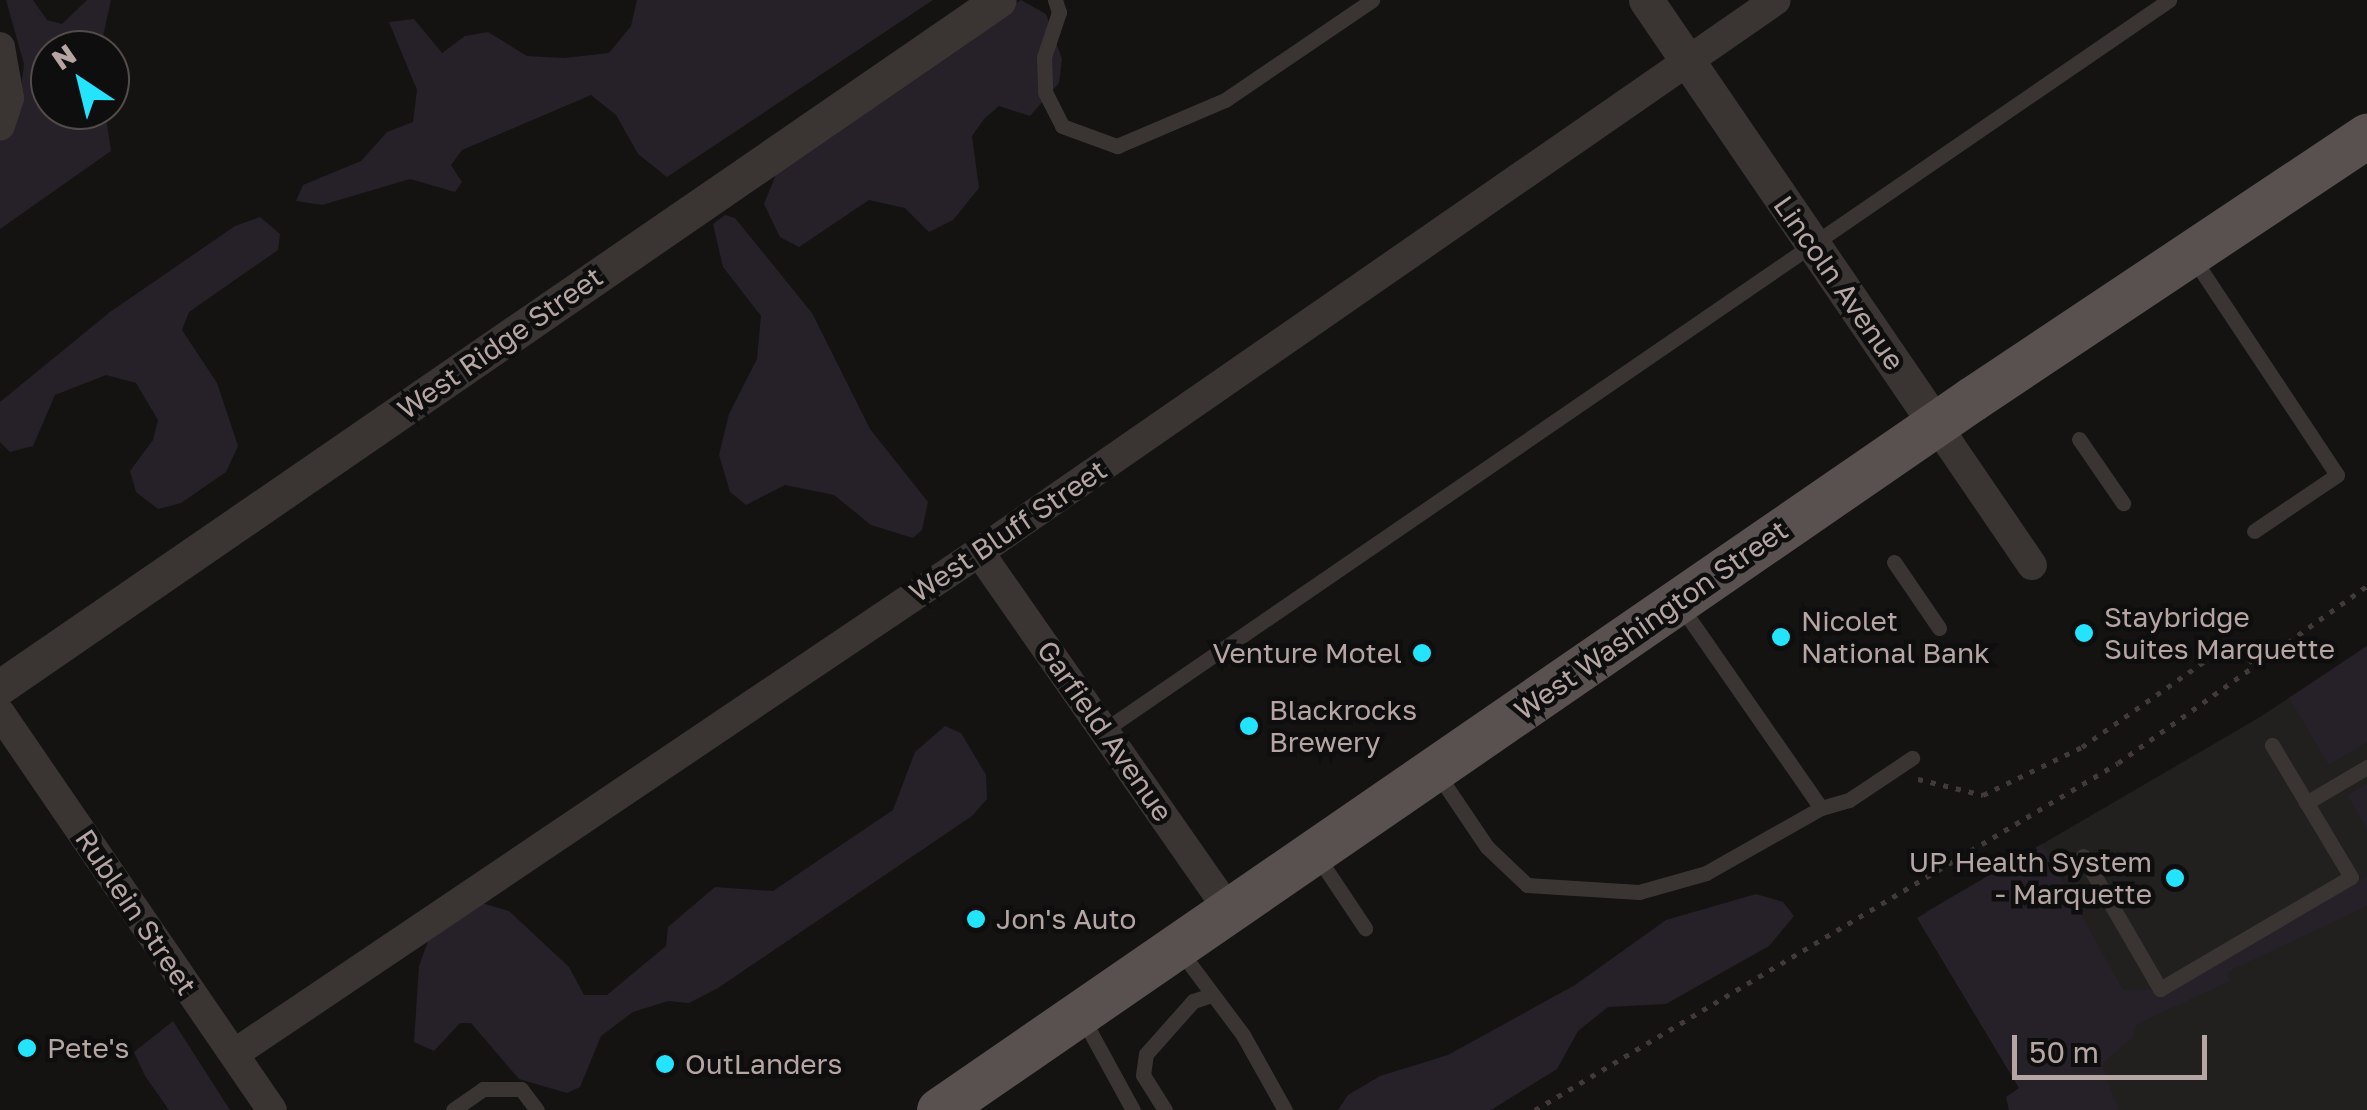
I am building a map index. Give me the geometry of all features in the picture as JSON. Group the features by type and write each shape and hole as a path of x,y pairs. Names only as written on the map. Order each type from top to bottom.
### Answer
{"main road":[{"name":"West Washington Street","path":"938,1110 1936,423 2367,136"}],"street":[{"name":"West Ridge Street","path":"0,687 999,0"},
{"name":"Lincoln Avenue","path":"1646,0 2032,565"},
{"name":"West Bluff Street","path":"234,1054 979,552 1776,0"},
{"path":"0,47 9,98 0,126"},
{"name":"Garfield Avenue","path":"979,552 1106,729 1229,911"},
{"name":"Rublein Street","path":"0,713 272,1110"}],"lane":[{"path":"1054,0 1060,12 1044,57 1045,92 1062,126 1118,146 1225,100 1372,0"},
{"path":"1106,729 2169,0"},
{"path":"2190,252 2337,476 2254,531"},
{"path":"2079,439 2124,503"},
{"path":"1894,562 1939,628"},
{"path":"1678,602 1821,808"},
{"path":"2083,856 2160,990 2351,877 2272,746"},
{"path":"1434,769 1486,847 1527,886 1638,892 1706,873 1821,808 1849,800 1912,758"},
{"path":"2306,803 2367,767"},
{"path":"1314,852 1366,928"},
{"path":"1177,947 1285,1110"},
{"path":"1165,1110 1143,1075 1146,1054 1193,1002 1212,995"},
{"path":"1080,1014 1133,1110"},
{"path":"453,1110 483,1089 521,1089 537,1110"}],"path":[{"path":"1535,1110 2118,763 2253,663 2367,586"},
{"path":"1894,771 1983,795 2082,747 2225,646 2240,650 2253,663"}],"shaded area":[{"path":"6,0 33,0 47,20 62,24 87,0 111,0 104,30 30,30 30,130 108,130 111,151 0,229 0,127 18,111 24,64"},
{"path":"637,0 933,0 667,177 638,154 616,115 591,95 462,150 451,165 462,182 455,192 410,179 322,205 296,201 303,185 361,161 387,132 413,122 417,90 389,22 414,19 442,53 465,36 488,32 527,56 564,58 609,53 631,26"},
{"path":"1021,0 1046,14 1062,59 1059,83 1030,116 999,106 984,119 972,136 979,188 953,220 929,232 905,208 869,200 799,247 780,237 764,204 781,162"},
{"path":"725,215 735,218 812,313 870,429 928,502 922,530 913,538 871,525 834,495 785,485 746,505 730,492 719,455 729,414 757,359 761,316 723,267 713,224"},
{"path":"260,217 280,234 278,250 189,312 182,330 217,383 238,446 226,472 181,503 158,509 136,492 130,471 153,440 158,420 136,383 106,375 55,395 33,446 10,452 0,442 0,402 110,312 235,226"},
{"name":"UP Health System - Marquette","path":"2367,646 2367,1110 2058,1110 1926,912 2260,717"},
{"path":"2367,646 2367,742 2329,765 2289,698"},
{"path":"945,726 961,733 986,775 987,799 972,816 718,988 689,1003 668,1001 633,1012 601,1036 580,1087 567,1093 519,1079 471,1023 460,1023 434,1051 414,1042 419,966 430,936 478,902 509,911 569,967 584,995 607,995 666,946 668,927 715,887 773,891 893,810 915,752"},
{"path":"2367,784 2367,829 2347,795"},
{"path":"2042,844 2123,990 2169,990 2367,876 2367,906 2227,972 2230,981 2137,1024 2133,1037 2102,1064 2118,1110 2009,1110 2006,1097 2019,1088 1917,918"},
{"path":"1756,894 1783,902 1794,916 1769,946 1666,1004 1608,1007 1578,1031 1557,1069 1491,1110 1338,1110 1348,1095 1380,1076 1448,1055 1575,985 1666,920"},
{"path":"173,1021 230,1110 169,1110 145,1076 134,1052"}],"place":[{"name":"Staybridge Suites Marquette","path":"2084,633"},
{"name":"Nicolet National Bank","path":"1781,637"},
{"name":"Venture Motel","path":"1422,653"},
{"name":"Blackrocks Brewery","path":"1249,726"},
{"name":"UP Health System - Marquette","path":"2175,878"},
{"name":"Jon's Auto","path":"976,919"},
{"name":"Pete's","path":"27,1048"},
{"name":"OutLanders","path":"665,1064"}]}
